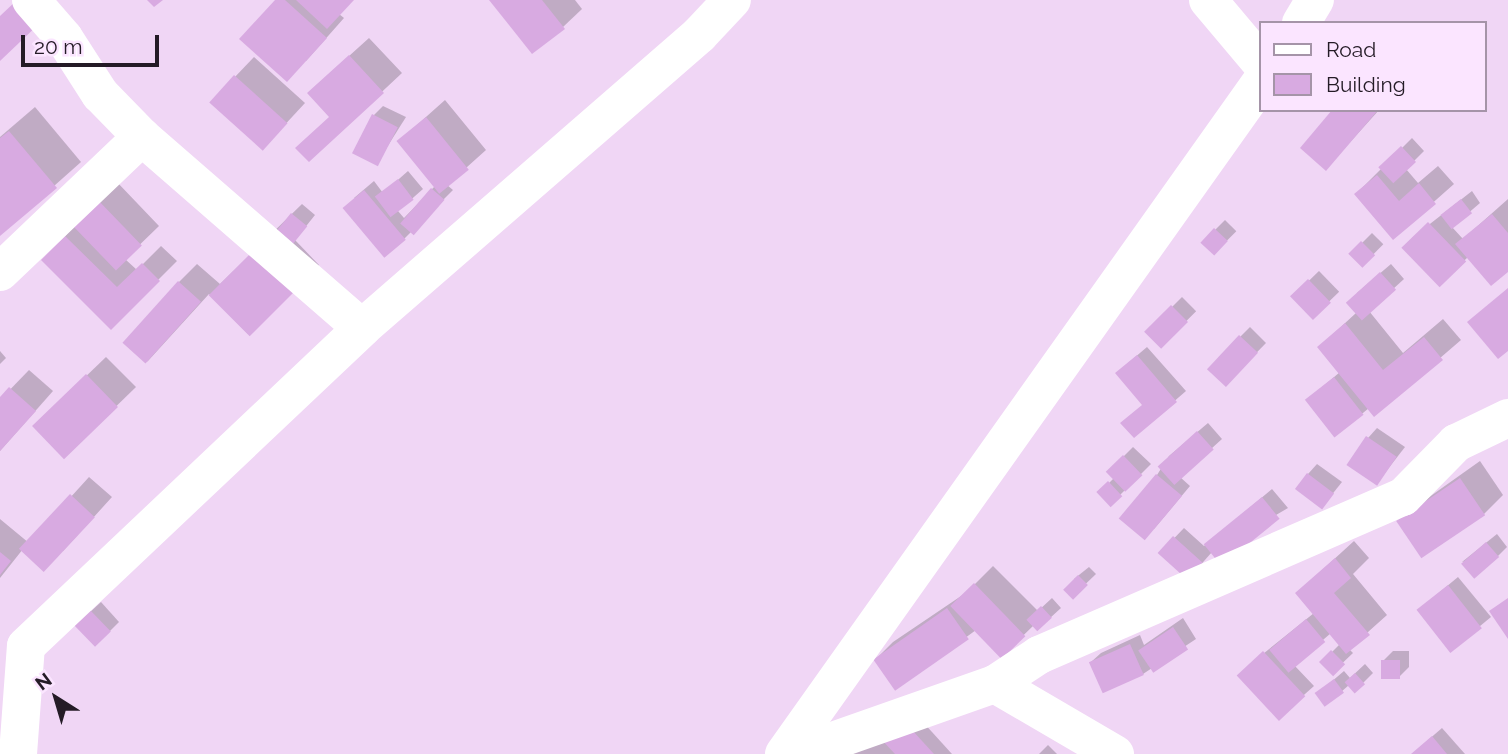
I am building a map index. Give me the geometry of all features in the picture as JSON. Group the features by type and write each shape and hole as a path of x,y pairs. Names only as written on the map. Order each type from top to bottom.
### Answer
{"street":[{"path":"31,0 64,38 100,94 142,137 362,328"},
{"path":"18,754 26,646 362,328 699,35 732,0"},
{"path":"1208,0 1260,62"},
{"path":"1302,21 1315,0"},
{"path":"784,754 1260,83"},
{"path":"0,272 142,137"},
{"path":"796,754 995,684 1039,655 1402,497 1456,443 1508,418"},
{"path":"995,684 1115,754"}],"building":[{"path":"17,0 42,21 0,61 0,16"},
{"path":"147,0 163,0 154,7"},
{"path":"275,0 285,0 327,38 287,82 239,39"},
{"path":"296,0 354,0 327,29"},
{"path":"489,0 542,0 565,29 532,54"},
{"path":"349,55 384,93 309,162 295,148 329,117 307,93"},
{"path":"234,75 288,123 263,151 209,102"},
{"path":"1330,112 1376,112 1326,171 1300,148"},
{"path":"372,114 398,127 378,166 352,153"},
{"path":"426,117 469,170 439,194 396,141"},
{"path":"9,131 57,188 0,236 0,138"},
{"path":"1401,146 1416,162 1393,183 1378,167"},
{"path":"1377,175 1399,201 1419,183 1436,204 1393,240 1354,194"},
{"path":"398,179 414,200 390,217 375,196"},
{"path":"431,188 445,200 414,235 400,223"},
{"path":"364,190 406,240 384,258 343,208"},
{"path":"96,198 142,245 116,270 70,223"},
{"path":"1461,199 1472,213 1452,229 1441,215"},
{"path":"291,213 307,226 287,252 270,239"},
{"path":"1492,214 1508,233 1508,272 1491,286 1455,244"},
{"path":"1428,222 1466,262 1440,287 1401,248"},
{"path":"1214,228 1228,241 1214,256 1200,243"},
{"path":"65,236 117,287 142,263 160,281 111,330 41,260"},
{"path":"1361,241 1375,255 1362,268 1348,254"},
{"path":"261,243 302,284 250,336 209,295"},
{"path":"1380,272 1396,290 1362,321 1346,303"},
{"path":"1308,279 1331,303 1313,320 1290,296"},
{"path":"178,281 201,302 145,363 122,343"},
{"path":"1508,288 1508,351 1498,359 1467,322"},
{"path":"1171,305 1188,322 1161,349 1144,332"},
{"path":"1345,323 1383,370 1424,337 1443,360 1374,417 1317,347"},
{"path":"1239,335 1258,353 1226,387 1207,369"},
{"path":"1137,355 1177,402 1134,438 1120,423 1142,405 1115,373"},
{"path":"86,374 118,407 64,459 32,426"},
{"path":"1334,377 1364,415 1334,438 1305,400"},
{"path":"9,387 36,411 0,451 0,397"},
{"path":"1197,431 1214,450 1174,485 1158,466"},
{"path":"1366,436 1397,457 1377,486 1346,465"},
{"path":"1123,455 1142,475 1125,492 1106,472"},
{"path":"1307,473 1334,493 1322,509 1295,489"},
{"path":"1156,474 1182,496 1145,540 1119,518"},
{"path":"1460,478 1485,515 1421,558 1396,521"},
{"path":"1108,481 1122,496 1111,507 1096,492"},
{"path":"70,494 95,517 44,572 19,549"},
{"path":"1262,497 1280,519 1221,566 1204,544"},
{"path":"1173,536 1203,563 1187,580 1158,553"},
{"path":"1486,542 1499,557 1474,579 1461,564"},
{"path":"0,552 11,561 0,575"},
{"path":"1335,558 1351,578 1334,593 1370,635 1346,654 1295,593"},
{"path":"1078,575 1088,585 1073,600 1063,590"},
{"path":"974,583 1025,636 1002,659 950,606"},
{"path":"1448,585 1482,628 1450,653 1416,610"},
{"path":"1508,598 1508,639 1489,611"},
{"path":"1041,606 1052,618 1037,631 1026,620"},
{"path":"947,608 969,639 895,691 873,660"},
{"path":"90,610 111,632 95,647 74,625"},
{"path":"1306,619 1325,642 1289,673 1269,650"},
{"path":"1173,627 1188,649 1153,673 1138,650"},
{"path":"1130,644 1144,675 1103,693 1089,662"},
{"path":"1331,650 1345,664 1333,676 1319,662"},
{"path":"1263,651 1305,696 1279,721 1237,676"},
{"path":"1381,660 1400,660 1400,679 1381,679"},
{"path":"1355,673 1365,684 1355,694 1345,682"},
{"path":"1334,679 1344,693 1325,707 1315,693"},
{"path":"901,718 934,754 895,754 880,738"},
{"path":"1432,736 1447,754 1411,754"}]}
